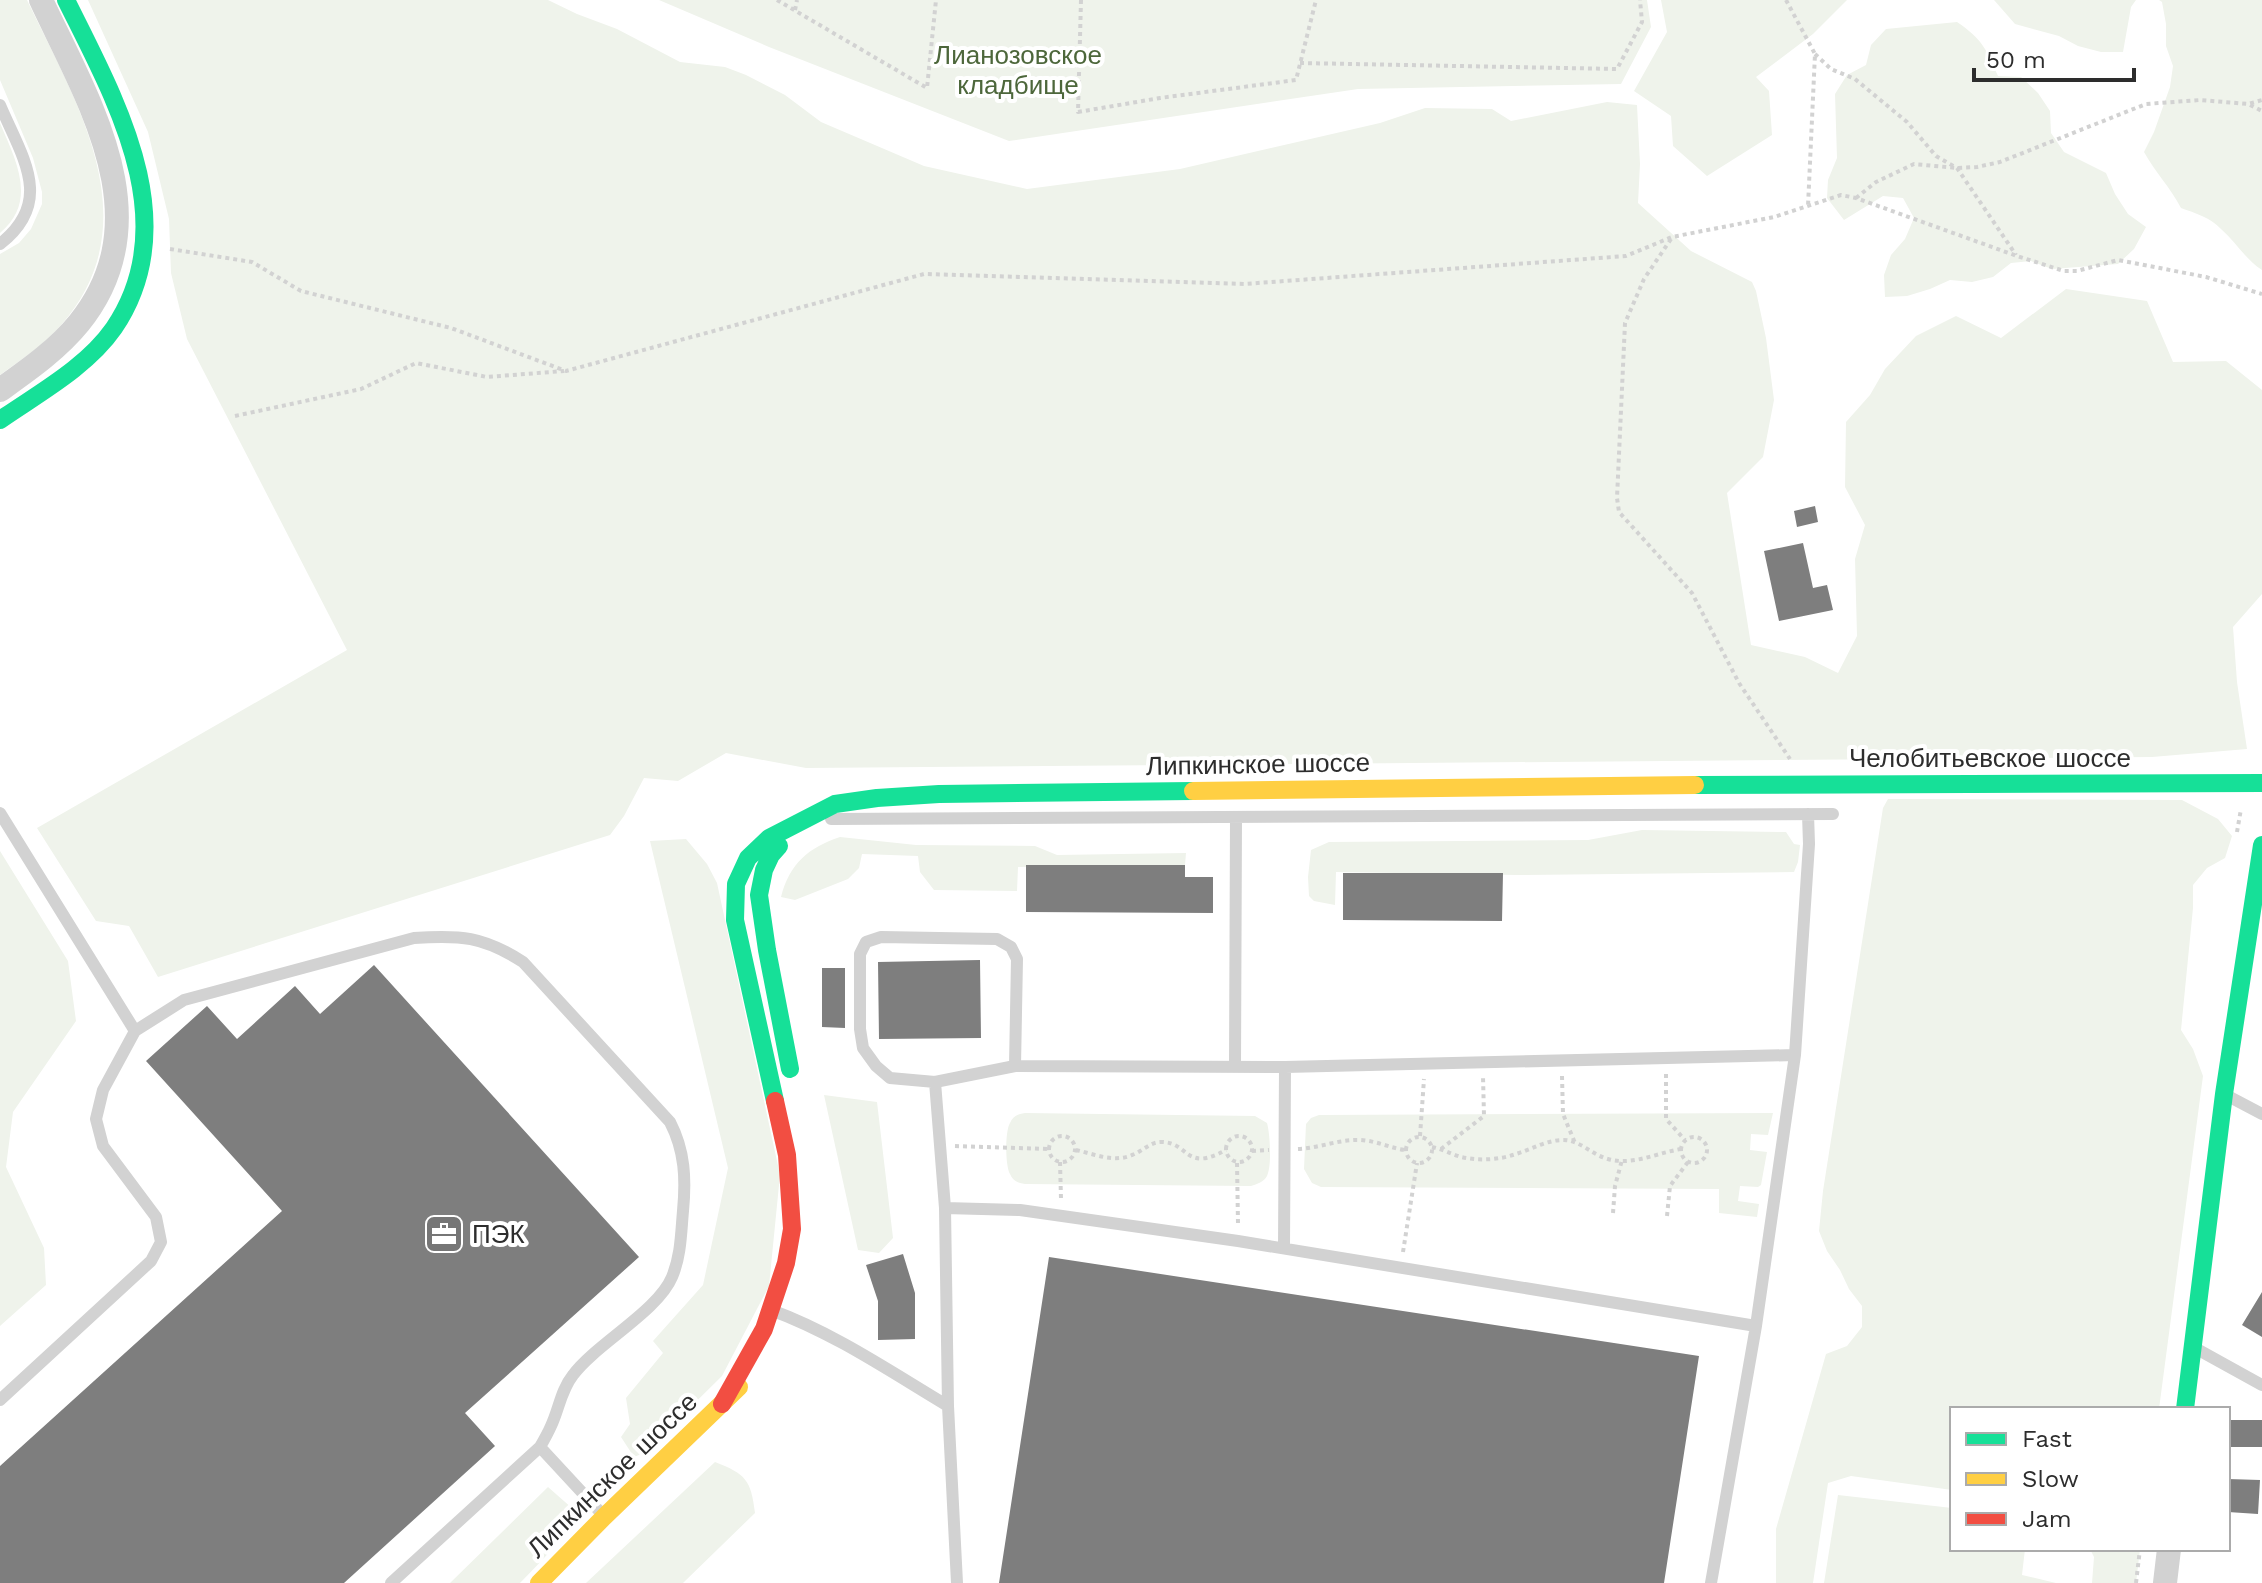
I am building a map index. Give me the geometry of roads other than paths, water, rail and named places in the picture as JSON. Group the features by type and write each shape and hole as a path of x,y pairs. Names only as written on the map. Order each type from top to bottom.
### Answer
{"street":[{"path":"0,390 46,356 77,325 106,279 116,246 117,206 104,143 79,80 41,0"},
{"path":"0,420 78,363 113,328 127,306 138,277 144,244 144,199 136,154 66,0"},
{"name":"Челобитьевское шоссе","path":"1717,785 2262,783"},
{"name":"Липкинское шоссе","path":"722,1404 764,1329 786,1263 792,1229 787,1155 733,903 735,883 743,864 770,836 836,804 939,794 1717,785"},
{"name":"Липкинское шоссе","path":"795,1090 759,895 771,855 804,819"},
{"path":"2185,1407 2224,1094 2262,845"},
{"path":"755,850 757,865 752,897 763,929"},
{"path":"807,1247 810,1222"},
{"name":"Липкинское шоссе","path":"539,1583 762,1365 785,1329 798,1296"},
{"path":"2165,1583 2169,1551"}],"lane":[{"path":"0,105 30,181 29,208 24,220 0,244"},
{"path":"0,813 135,1031"},
{"path":"1711,1583 1756,1326 1795,1055 1809,844 1808,814"},
{"path":"804,819 1833,814"},
{"path":"1235,1066 1236,818"},
{"path":"0,1400 151,1261 161,1242 156,1217 103,1146 96,1119 103,1090 135,1031 184,1000 414,938 448,936 492,944 523,962 670,1122 680,1141 684,1162 685,1192 679,1256 671,1280 655,1301 573,1374 540,1447 391,1583"},
{"path":"1015,1066 1017,959 1011,947 997,939 881,937 866,942 860,954 863,1048 890,1078 935,1082 1015,1066 1285,1067 1795,1055"},
{"path":"1284,1248 1285,1067"},
{"path":"935,1082 945,1208 948,1406 957,1583"},
{"path":"2224,1094 2262,1114"},
{"path":"945,1208 1020,1210 1238,1241 1756,1326"},
{"path":"771,1310 785,1329 865,1357 948,1406"},
{"path":"2192,1346 2262,1385"},
{"path":"540,1447 604,1517"}],"place":[{"name":"ПЭК","path":"444,1234"}],"park label":[{"name":"Лианозовское кладбище","path":"1018,70"}]}
